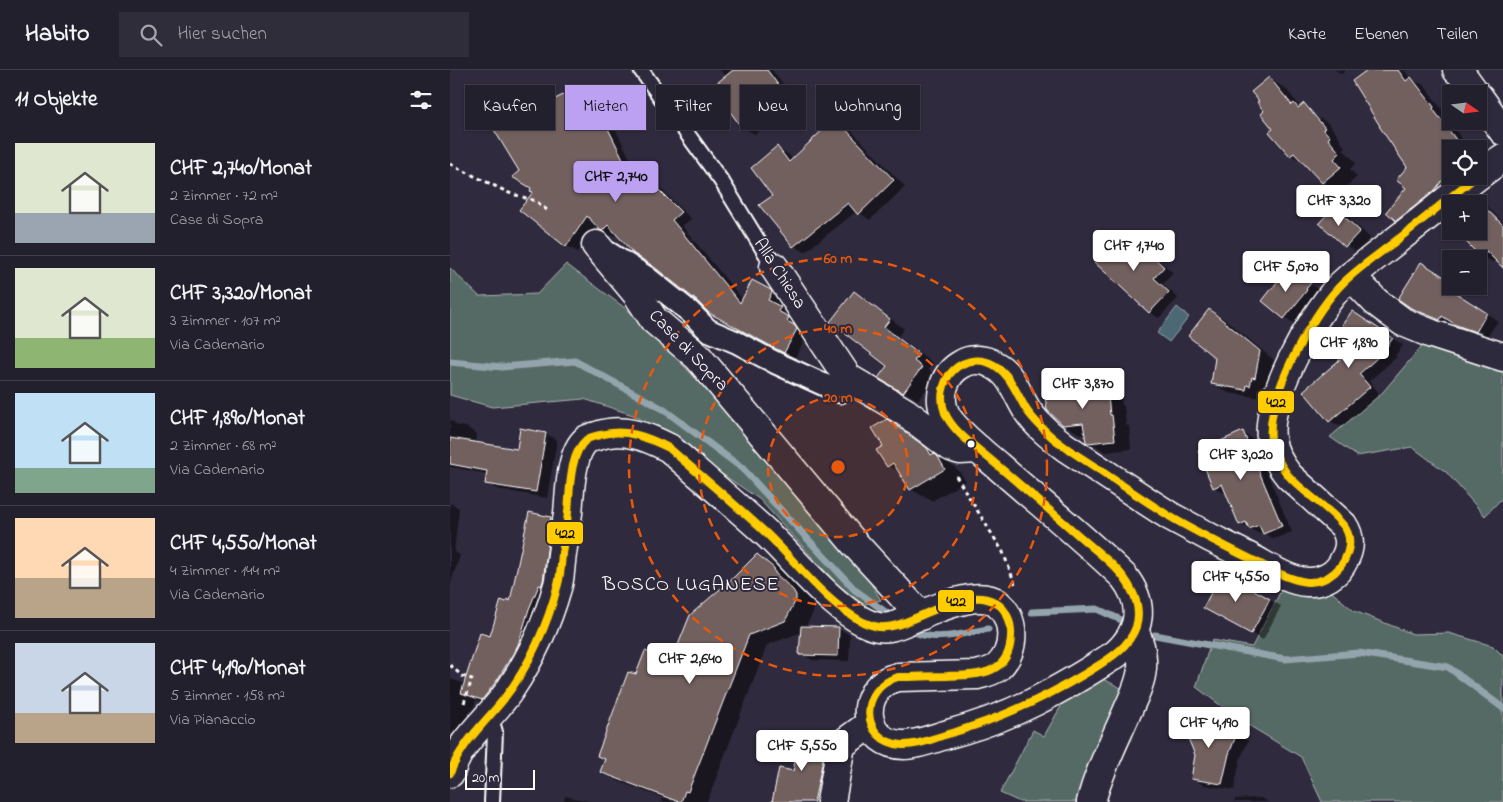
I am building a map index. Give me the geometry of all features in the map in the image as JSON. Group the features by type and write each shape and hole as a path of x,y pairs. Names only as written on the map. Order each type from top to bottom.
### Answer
{"street":[{"path":"1457,70 1469,85"},
{"path":"1488,109 1503,131"},
{"path":"450,773 462,746 511,689 532,653 558,586 570,482 577,452 586,440 601,435 617,432 634,434 650,438 669,448 767,534 816,584 845,609 874,626 886,628 947,605 974,599 994,601 1002,607 1008,615 1012,636 1009,649 1003,661 996,668 988,672 966,675 898,677 880,686 870,705 870,724 880,738 895,745 921,742 974,727 1034,702 1116,654 1124,647 1134,630 1138,615 1137,601 1132,588 1124,577 978,449 945,414 942,403 942,391 946,379 954,368 964,362 973,360 995,365 1005,373 1014,385 1028,412 1051,437 1170,516 1288,576 1308,582 1319,581 1328,577 1337,571 1348,552 1350,542 1348,533 1336,518 1284,469 1274,450 1271,426 1276,397 1283,380 1303,341 1326,303 1351,276 1503,158"},
{"name":"Case di Sopra","path":"596,245 645,276 689,311 708,330 840,392 848,378"},
{"name":"Case di Sopra","path":"596,245 637,294 654,320 698,357 854,543 911,619"},
{"name":"Alla Chiesa","path":"774,267 848,378 905,412 951,447 960,450 978,449"},
{"path":"1351,276 1376,302 1403,322 1432,334 1503,357"},
{"path":"1091,802 1141,677 1141,648 1134,630"},
{"path":"831,802 841,745 870,724"}],"lane":[{"name":"Alla Chiesa","path":"641,70 722,182 774,267"},
{"path":"481,724 495,732 492,802"}],"path":[{"path":"450,164 509,193 536,200 548,211"},
{"path":"953,471 1003,552 1016,589"},
{"path":"450,665 462,676 472,679 461,712 481,724"}],"green space":[{"path":"566,264 645,323 818,510 849,548 881,600 857,606 759,499 636,416 584,399 492,407 450,395 450,268 479,296 537,294"},
{"path":"1432,334 1503,357 1503,497 1485,516 1446,472 1412,447 1357,456 1330,437 1382,393"},
{"path":"1288,577 1319,581 1354,611 1413,634 1449,633 1493,646 1503,656 1503,802 1322,802 1301,757 1240,720 1196,687 1212,640 1252,647"},
{"path":"1099,677 1135,695 1091,802 1020,802 1000,793 1033,730 1044,736 1065,699"}],"water":[{"path":"1177,307 1189,317 1169,342 1157,333"}],"building":[{"path":"733,70 767,70 778,85 740,85 740,125 730,112 730,85 714,85"},
{"path":"1367,70 1398,70 1406,81 1411,77 1434,107 1433,109 1442,121 1442,130 1449,130 1456,140 1442,140 1442,181 1434,191 1396,221 1386,212 1406,188 1396,180 1407,167 1352,81"},
{"path":"1269,77 1292,105 1294,103 1298,108 1304,103 1325,128 1323,129 1330,137 1328,139 1340,153 1334,159 1341,167 1322,183 1294,153 1290,156 1269,132 1273,129 1261,114 1264,111 1257,102 1259,101 1251,92"},
{"path":"565,94 565,130 609,130 627,167 633,160 650,181 681,212 672,220 740,303 752,280 771,290 772,292 768,300 781,307 778,311 789,317 787,321 797,329 784,353 709,313 653,266 634,254 608,225 602,231 587,216 566,247 519,210 533,192 530,191 531,188 512,177 519,171 494,130 555,130 555,99"},
{"path":"822,130 846,130 894,180 858,215 848,203 793,247 759,205 772,196 751,168 777,146 789,162"},
{"path":"1334,207 1360,231 1345,247 1319,223"},
{"path":"1487,210 1503,225 1503,268 1487,250 1474,250 1464,240 1487,240"},
{"path":"1130,235 1164,267 1154,278 1169,292 1149,313 1093,261 1109,243 1116,250"},
{"path":"1421,262 1442,276 1442,295 1459,295 1487,313 1476,332 1456,325 1442,316 1440,320 1411,308 1398,299"},
{"path":"1289,269 1311,283 1284,319 1262,301"},
{"path":"854,291 890,319 884,327 919,354 914,361 922,367 903,393 878,378 887,366 830,322"},
{"path":"1209,309 1260,351 1255,378 1252,377 1250,386 1247,385 1246,390 1211,384 1215,358 1188,336"},
{"path":"1352,311 1393,338 1386,350 1359,374 1370,387 1329,422 1303,391 1358,344 1342,325"},
{"path":"1104,383 1105,396 1108,395 1110,415 1112,415 1115,440 1088,443 1086,442 1083,423 1063,425 1047,410 1044,389"},
{"path":"887,419 927,448 931,455 934,453 945,469 910,490 893,463 887,467 876,450 883,446 872,428"},
{"path":"520,428 546,433 536,492 485,484 487,471 450,464 450,438 517,449"},
{"path":"1243,431 1248,443 1251,441 1264,466 1258,469 1282,526 1263,534 1259,525 1249,529 1246,522 1239,525 1222,484 1213,488 1198,451"},
{"path":"529,512 551,517 546,543 548,543 543,581 541,586 539,585 529,609 518,645 498,679 482,700 461,693 480,633 490,636 501,600 506,602 507,599 510,601"},
{"path":"757,554 774,568 775,573 793,590 796,600 785,621 749,635 688,792 685,791 681,802 600,772 605,759 597,756 628,672 636,674 645,651 672,660 690,615 734,577"},
{"path":"1222,572 1270,599 1251,634 1203,608"},
{"path":"801,626 839,627 838,656 799,655"},
{"path":"1191,715 1237,733 1229,754 1222,784 1191,779 1195,755 1185,731"},
{"path":"804,731 828,736 814,802 772,802 779,768 793,771"}],"waterway":[{"path":"450,362 502,367 575,361 663,409 742,468 855,590 894,618"},
{"path":"1032,612 1097,609 1119,619"},
{"path":"909,629 927,636 937,637 988,629"},
{"path":"1155,635 1285,659 1359,653 1448,667 1503,708"}],"transit line":[{"name":"422","path":"450,773 473,734 503,700 521,674 536,645 549,614 560,576 568,517 570,484 576,454 586,440 609,433 636,435 669,448 766,533 823,593 849,614 863,622 880,627 897,625 941,607 970,598 984,598 996,603 1003,609 1011,627 1011,636 1005,659 998,666 990,671 970,675 898,677 885,683 876,692 871,702 869,714 872,725 878,734 888,741 902,745 924,742 983,723 1054,692 1102,663 1122,648 1128,642 1137,622 1138,612 1135,598 1127,582 1116,569 953,427 945,413 942,398 943,388 953,370 964,363 982,361 988,362 1000,369 1009,379 1029,413 1053,438 1169,516 1288,577 1307,582 1315,582 1329,577 1344,561 1349,546 1348,535 1345,527 1337,518 1300,487 1287,474 1279,462 1271,440 1271,422 1275,402 1292,359 1303,338 1315,318 1339,287 1360,268 1466,185"}],"district":[{"name":"BOSCO LUGANESE","path":"691,585"}]}
